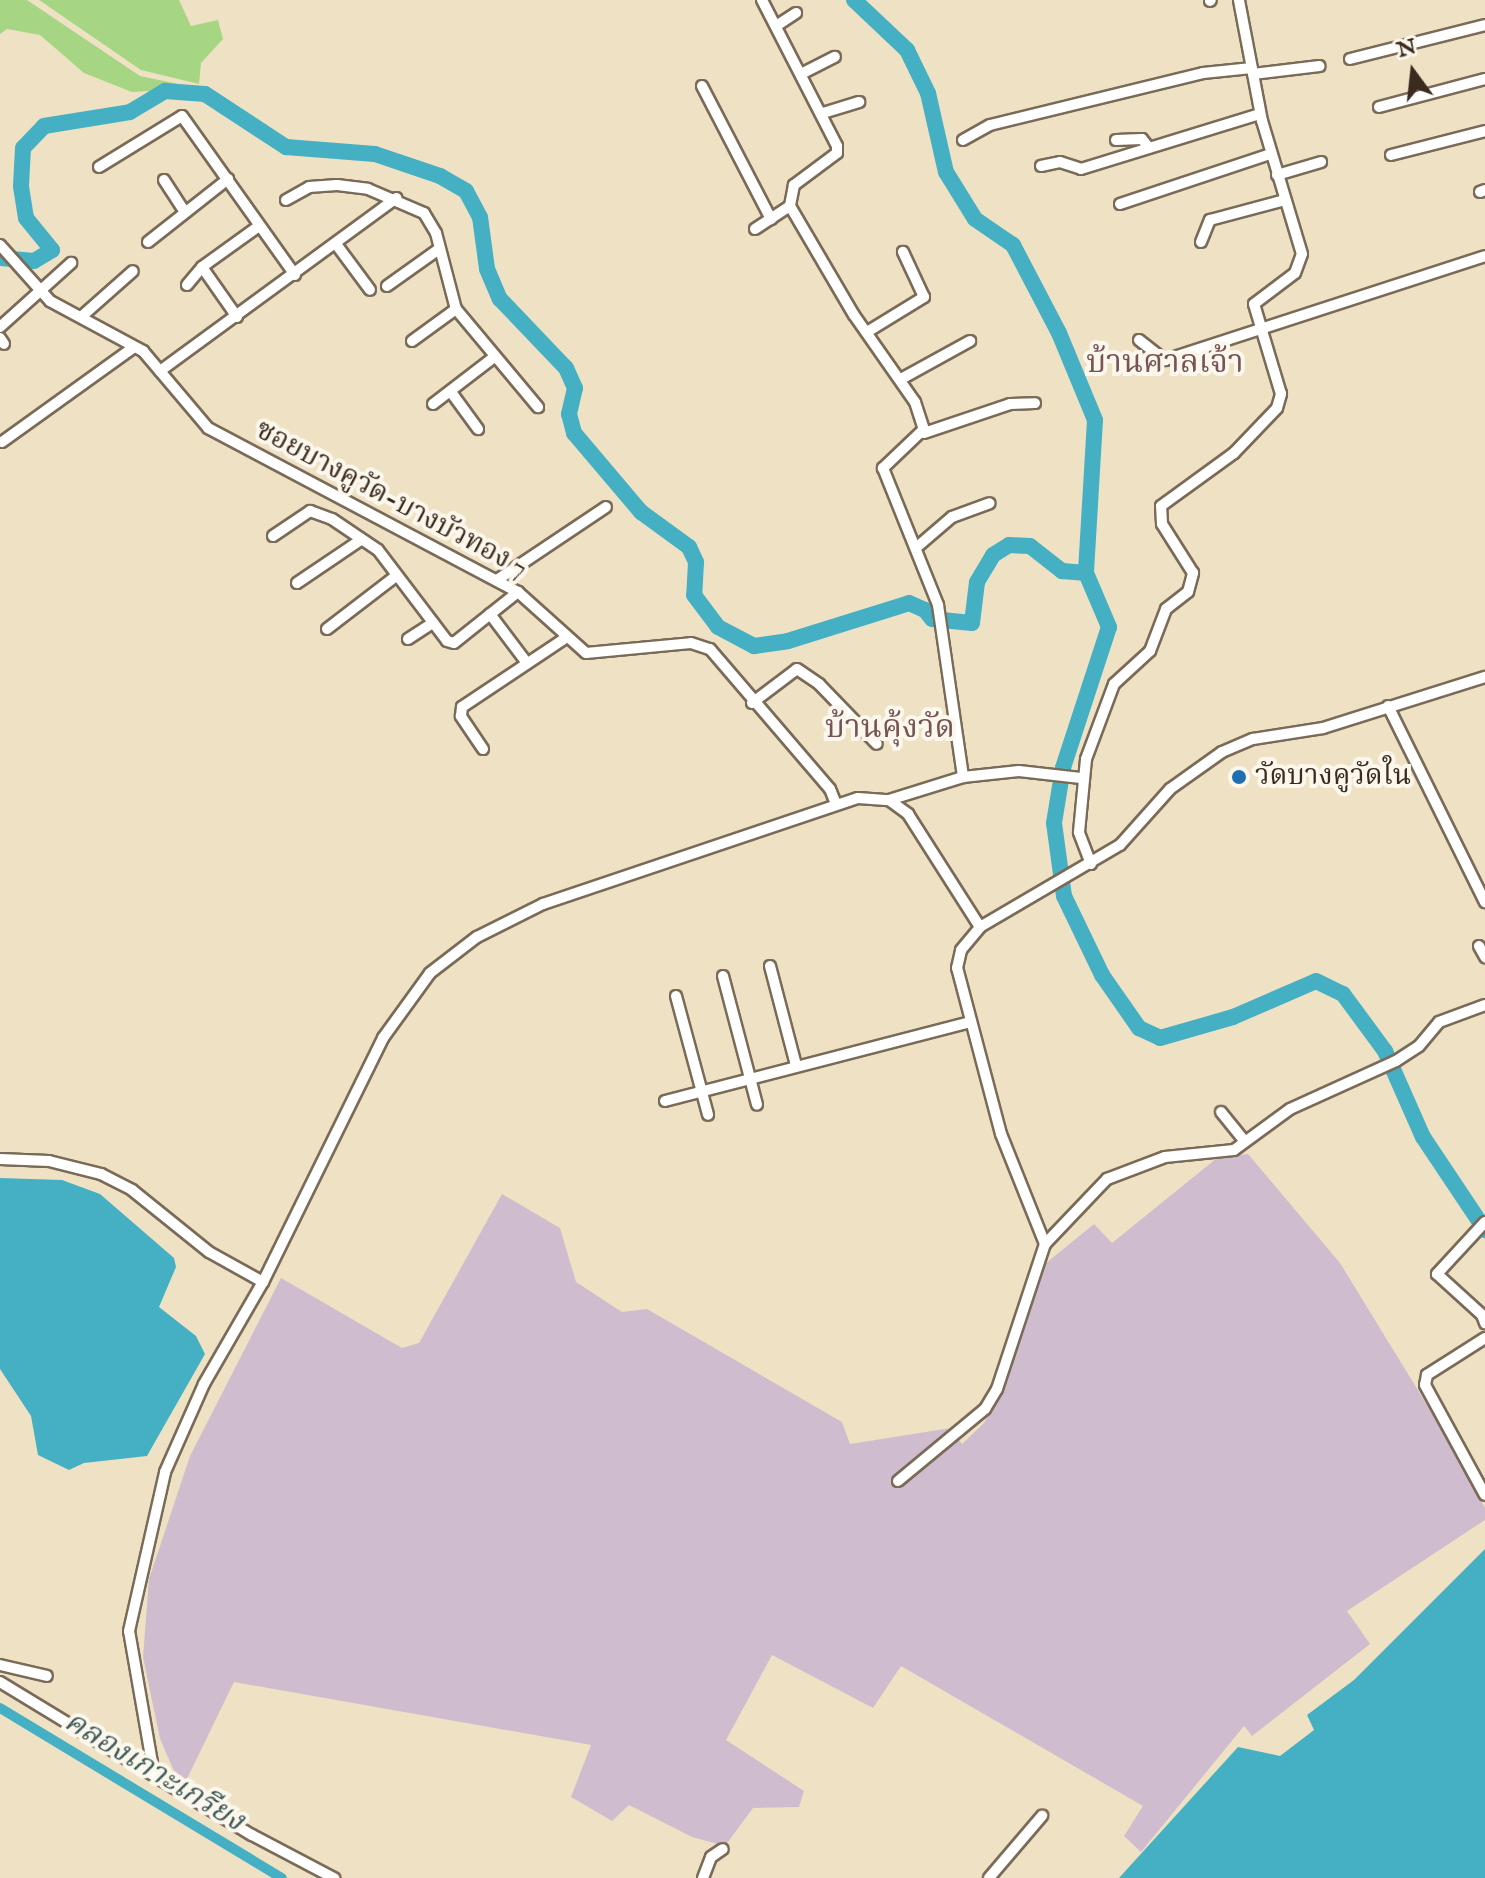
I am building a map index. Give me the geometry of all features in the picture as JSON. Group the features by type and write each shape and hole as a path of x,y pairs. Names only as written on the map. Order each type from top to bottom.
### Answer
{"street":[{"path":"762,0 823,113 837,153 794,185 790,206 867,332 915,402 924,433"},
{"path":"1091,864 1079,832 1078,778 1114,684 1150,651 1166,609 1188,592 1193,573 1162,524 1161,506 1234,453 1277,408 1281,394 1254,304 1300,266 1301,246 1270,154 1239,0"},
{"path":"776,26 796,13"},
{"path":"1350,59 1485,25"},
{"path":"801,74 835,57"},
{"path":"963,140 990,125 1203,73 1320,66"},
{"path":"1379,107 1485,79"},
{"path":"702,86 771,219"},
{"path":"823,113 859,102"},
{"path":"1041,166 1060,162 1081,169 1260,114"},
{"path":"99,167 182,116 295,275"},
{"path":"1391,155 1485,131"},
{"path":"1116,140 1142,139 1149,148"},
{"path":"1120,204 1270,154"},
{"path":"1277,175 1321,162"},
{"path":"148,242 228,179"},
{"path":"164,180 184,211"},
{"path":"286,200 320,185 368,189 396,198 432,221 456,309 493,358 538,407"},
{"path":"160,371 396,198"},
{"path":"1201,242 1210,220 1285,200"},
{"path":"755,229 790,206"},
{"path":"187,285 202,267 259,226"},
{"path":"336,244 370,290"},
{"name":"ซอยบางคูวัด-บางบัวทอง 7","path":"2,247 40,290 134,347 160,371 208,428 518,592 586,653 691,643 710,649 752,703 830,789 836,804"},
{"path":"387,286 439,249"},
{"path":"867,332 924,297 903,252"},
{"path":"1139,340 1165,360 1485,256"},
{"path":"0,327 71,263"},
{"path":"202,267 237,317"},
{"path":"81,317 133,271"},
{"path":"412,341 456,309"},
{"path":"901,379 970,341"},
{"path":"2,442 134,347"},
{"path":"433,404 493,358"},
{"path":"451,392 478,429"},
{"path":"963,777 947,693 945,642 938,611 917,547 883,468 924,433 1010,404 1035,403"},
{"path":"332,519 342,499"},
{"path":"917,547 952,517 990,503"},
{"path":"497,580 606,507"},
{"path":"273,536 310,511 332,519 378,550 433,623 454,643 518,592"},
{"path":"297,583 362,539"},
{"path":"327,629 396,576"},
{"path":"490,614 527,663"},
{"path":"408,639 433,623"},
{"path":"483,749 460,712 567,637"},
{"path":"752,703 797,669 819,684 877,744"},
{"path":"1045,1244 1007,1151 971,1022 958,957 980,927 1091,864 1129,836 1186,775 1222,752 1253,739 1323,728 1485,677"},
{"path":"1388,706 1485,902"},
{"path":"154,1774 130,1650 135,1588 175,1446 263,1282 383,1038 430,973 477,937 543,904 836,804 858,798 889,800 963,777 1029,773 1078,778"},
{"path":"889,800 917,827 980,927"},
{"path":"770,966 796,1065"},
{"path":"723,976 757,1105"},
{"path":"676,996 708,1115"},
{"path":"898,1481 985,1409 997,1389 1045,1244 1107,1179 1150,1160 1234,1150 1290,1109 1396,1061 1419,1046 1439,1022 1485,1005"},
{"path":"665,1101 971,1022"},
{"path":"1221,1112 1244,1140"},
{"path":"0,1159 71,1165 119,1182 209,1252 263,1282"},
{"path":"1485,1222 1437,1274 1482,1315 1485,1323"},
{"path":"1485,1338 1427,1375 1425,1385 1485,1495"},
{"path":"0,1665 47,1676"},
{"path":"0,1682 263,1842 334,1878"},
{"path":"989,1878 1042,1816"},
{"path":"703,1878 711,1857 723,1849"}],"shaded area":[{"path":"1248,1154 1340,1263 1457,1454 1485,1508 1485,1520 1347,1611 1370,1644 1252,1736 1244,1726 1141,1852 1124,1836 1143,1806 901,1666 873,1708 772,1655 726,1740 804,1791 799,1807 753,1808 725,1846 692,1837 629,1805 612,1821 571,1797 591,1745 234,1682 182,1789 160,1739 143,1657 149,1579 190,1456 281,1278 402,1348 419,1343 502,1194 560,1228 576,1282 622,1312 647,1309 842,1422 850,1444 951,1428 962,1444 984,1423 1007,1381 1045,1264 1094,1224 1112,1243 1217,1158"}],"green space":[{"path":"0,0 27,0 140,76 197,88 132,92 84,73 40,35 7,29 0,34"},
{"path":"39,0 179,0 191,26 218,20 223,39 201,63 199,84 141,70"}],"water":[{"path":"0,1178 62,1180 100,1194 174,1258 176,1267 159,1307 196,1336 205,1354 147,1456 84,1463 69,1470 38,1455 31,1416 0,1369"},
{"path":"1485,1549 1485,1878 1119,1878 1238,1747 1280,1756 1314,1730 1307,1715 1354,1680"}],"waterway":[{"path":"854,0 907,50 928,93 946,172 975,219 1013,245 1059,333 1095,420 1086,573 1109,627 1063,768 1054,823 1064,896 1102,975 1139,1028 1160,1038 1233,1017 1316,981 1343,994 1385,1051 1423,1137 1485,1230"},
{"path":"0,258 34,261 52,250 26,218 21,186 23,148 44,126 130,112 165,91 205,94 286,147 375,154 440,176 466,191 480,217 487,269 500,299 566,368 575,388 569,414 574,433 641,512 689,547 696,562 694,595 718,627 754,646 788,641 909,603 925,610 932,619 972,623 977,582 993,555 1009,545 1030,546 1062,571 1086,573"},
{"name":"คลองเกาะเกรียง","path":"0,1708 282,1878"}],"place":[{"name":"วัดบางคูวัดใน","path":"1239,777"}],"district":[{"name":"บ้านศาลเจ้า","path":"1165,364"},
{"name":"บ้านคุ้งวัด","path":"890,729"}]}
